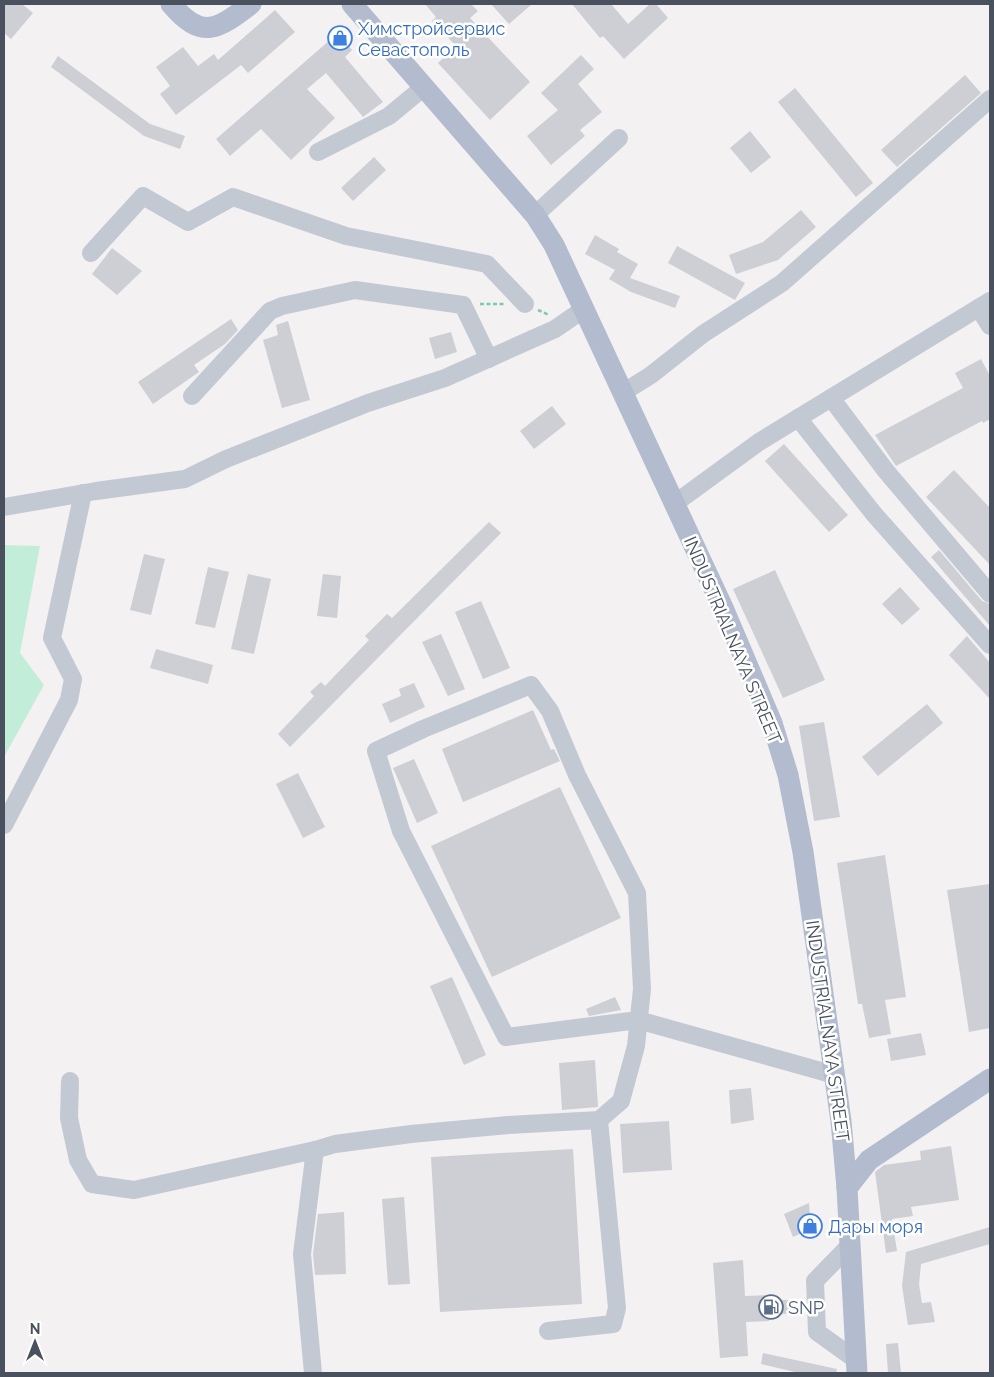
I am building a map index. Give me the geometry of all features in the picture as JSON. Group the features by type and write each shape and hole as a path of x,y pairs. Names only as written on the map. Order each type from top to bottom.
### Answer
{"main road":[{"path":"171,4 181,15 197,26 217,27 226,23 251,4"},
{"name":"INDUSTRIALNAYA STREET","path":"352,4 535,215 554,245 724,610 772,723 788,775 803,852 835,1074 847,1188 856,1367"},
{"path":"847,1188 870,1160 990,1079"},
{"path":"841,1121 850,1145 870,1160"}],"street":[{"path":"318,152 389,116 424,87"},
{"path":"624,392 651,375 703,334 782,283 990,99"},
{"path":"535,215 619,138"},
{"path":"91,253 143,196 188,222 233,197 346,236 487,264 525,304"},
{"path":"192,396 270,311 354,290 463,305 489,359"},
{"path":"674,504 759,442 984,305 990,326"},
{"path":"4,507 83,493 185,479 226,458 368,403 445,378 555,329 584,309"},
{"path":"831,398 881,464 990,594"},
{"path":"798,418 874,514 990,645"},
{"path":"4,825 70,700 73,679 52,638 83,493"},
{"path":"70,1081 71,1126 78,1160 92,1184 134,1190 335,1144 411,1134 508,1125 599,1120 622,1101 636,1046 638,1020 642,989 637,893 577,776 550,711 531,684 423,729 376,751 401,831 506,1037 638,1020 835,1074"},
{"path":"548,1331 613,1324 617,1308 599,1120"},
{"path":"313,1373 302,1254 315,1150"},
{"path":"850,1244 815,1281 817,1332 856,1367"}],"green space":[{"path":"4,545 40,546 20,653 44,685 4,757"}],"building":[{"path":"4,4 22,4 33,13 11,39 4,33"},
{"path":"425,4 471,4 478,11 470,18 530,82 490,120 438,63 456,46 432,21 436,17"},
{"path":"491,4 532,4 509,24"},
{"path":"572,4 611,4 628,24 650,4 656,4 668,18 624,59 603,36 600,38"},
{"path":"275,10 295,32 248,73 241,65 176,115 160,94 170,86 156,67 183,47 198,66 214,54 218,60"},
{"path":"338,33 352,50 345,57 383,102 363,117 326,73 307,89 335,118 291,160 261,129 230,156 216,139"},
{"path":"581,55 594,69 578,84 602,112 580,130 585,136 551,165 527,136 558,110 541,93"},
{"path":"58,56 150,124 185,136 180,149 144,136 51,67"},
{"path":"965,75 981,93 897,167 881,150"},
{"path":"795,88 873,183 856,197 778,102"},
{"path":"750,131 771,157 751,173 730,148"},
{"path":"374,157 386,170 353,201 341,188"},
{"path":"801,210 816,227 778,260 736,274 729,255 763,242"},
{"path":"595,235 619,249 617,252 638,264 630,278 680,296 675,308 631,292 609,279 615,270 585,254"},
{"path":"677,246 745,283 735,300 668,263"},
{"path":"112,248 142,271 117,295 92,274"},
{"path":"231,319 238,330 225,344 194,365 199,372 153,404 138,382"},
{"path":"288,321 310,400 282,408 263,340 278,335 276,325"},
{"path":"451,332 457,352 435,359 429,338"},
{"path":"981,359 990,376 990,419 983,423 982,421 896,466 875,435 963,388 955,373"},
{"path":"552,406 566,424 534,449 520,431"},
{"path":"784,444 848,515 829,532 765,461"},
{"path":"954,470 990,508 990,565 926,497"},
{"path":"489,522 501,533 290,747 278,734 314,696 310,692 321,682 325,686 369,640 365,636 387,614 392,618"},
{"path":"939,550 982,601 990,604 990,626 931,557"},
{"path":"144,554 165,559 151,615 130,610"},
{"path":"208,567 229,572 215,628 195,624"},
{"path":"775,570 825,680 783,698 733,589"},
{"path":"248,574 271,579 254,654 231,649"},
{"path":"323,574 341,576 337,618 317,616"},
{"path":"900,587 920,609 902,625 882,604"},
{"path":"481,601 510,668 483,679 455,612"},
{"path":"441,634 465,689 448,696 422,642"},
{"path":"967,636 990,663 990,699 949,655"},
{"path":"156,649 213,665 208,684 150,668"},
{"path":"414,683 425,707 390,723 382,704 401,696 399,689"},
{"path":"927,704 943,723 878,776 862,757"},
{"path":"533,710 551,750 554,749 560,761 463,802 442,749"},
{"path":"824,722 840,817 814,821 799,726"},
{"path":"414,759 438,813 417,823 393,768"},
{"path":"298,773 325,827 303,838 276,784"},
{"path":"560,787 621,918 492,977 431,846"},
{"path":"885,855 906,997 885,1000 891,1034 869,1038 862,1004 858,1004 837,863"},
{"path":"990,884 990,1028 969,1032 947,890"},
{"path":"452,977 486,1055 464,1065 430,986"},
{"path":"615,997 621,1010 589,1016 586,1009"},
{"path":"921,1033 926,1055 891,1061 887,1039"},
{"path":"595,1060 598,1107 562,1110 559,1063"},
{"path":"751,1088 754,1120 731,1124 729,1090"},
{"path":"669,1121 672,1170 623,1173 620,1124"},
{"path":"951,1146 959,1200 911,1207 913,1216 892,1219 897,1251 886,1253 875,1172 884,1165 921,1160 920,1151"},
{"path":"573,1149 582,1304 440,1312 431,1157"},
{"path":"404,1197 410,1284 388,1285 382,1199"},
{"path":"809,1203 811,1229 793,1237 784,1214"},
{"path":"344,1212 346,1274 315,1275 313,1254 318,1214"},
{"path":"990,1227 990,1244 921,1264 919,1284 922,1303 931,1302 935,1322 908,1325 902,1286 906,1252"},
{"path":"743,1260 745,1296 768,1295 769,1300 802,1300 802,1314 769,1314 769,1321 746,1322 748,1356 720,1358 713,1263"},
{"path":"898,1343 901,1373 888,1373 886,1344"},
{"path":"763,1353 837,1369 836,1373 799,1373 761,1364"}],"place":[{"name":"Химстройсервис Севастополь","path":"340,38"},
{"name":"Дары моря","path":"810,1226"},
{"name":"SNP","path":"771,1307"}]}
